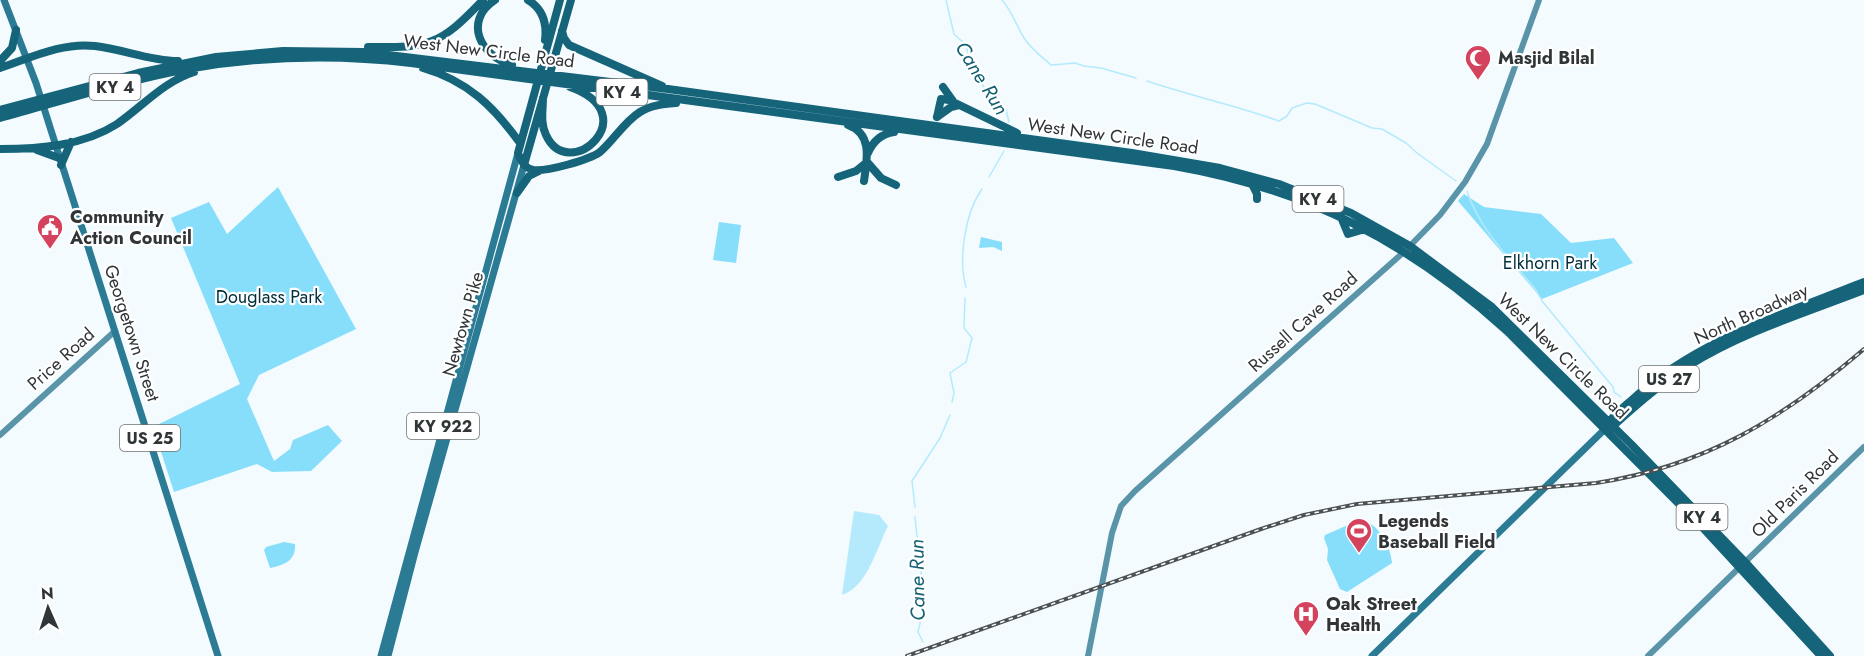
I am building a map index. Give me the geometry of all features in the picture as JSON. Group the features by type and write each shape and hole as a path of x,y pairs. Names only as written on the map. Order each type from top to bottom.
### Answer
{"highway":[{"path":"462,20 477,0"},
{"path":"328,50 339,47 419,46 438,40 467,17 483,0"},
{"path":"495,0 484,11 480,20 479,36 482,45 499,61 536,73"},
{"path":"528,0 538,8 544,21 546,35 544,56"},
{"path":"559,0 567,14"},
{"name":"Newtown Pike","path":"518,153 559,0"},
{"name":"Newtown Pike","path":"524,165 571,0"},
{"path":"0,61 12,48 16,30"},
{"path":"561,31 569,45 668,89"},
{"path":"0,68 62,48 89,45 159,60 195,60"},
{"name":"West New Circle Road","path":"195,60 245,54 328,50 400,55 1035,139 1131,156 1252,183 1340,216 1408,249"},
{"name":"West New Circle Road","path":"231,63 321,57 396,61 905,131 1220,168 1279,184 1351,213 1408,249 1481,308 1609,425 1743,565"},
{"name":"KY 4","path":"0,110 195,60"},
{"path":"396,61 445,75 466,86 493,111 520,143"},
{"path":"0,149 35,149 56,146 109,128 162,87 176,79 193,72 231,63"},
{"name":"KY 4","path":"0,118 155,76 231,63"},
{"path":"543,98 543,126 552,143 562,150 576,152 595,141 603,123 598,105 584,93 555,82"},
{"path":"943,87 956,103 1007,130 1035,139"},
{"path":"518,153 524,165 532,170 542,170 584,160 596,155 641,111 659,105 690,102"},
{"path":"917,124 937,117 956,103"},
{"path":"838,121 853,127 865,139 876,141"},
{"path":"838,177 856,171 867,158 876,141 888,133 905,131"},
{"path":"864,181 867,158 865,139"},
{"path":"35,149 60,162 71,142"},
{"path":"867,158 881,178 896,185"},
{"path":"517,193 529,177 542,170"},
{"path":"1252,183 1257,198 1268,189"},
{"path":"1340,216 1348,234 1366,229"},
{"name":"North Broadway","path":"1609,425 1656,381 1700,352 1747,329 1864,282"},
{"name":"North Broadway","path":"1609,425 1662,384 1714,351 1748,335 1864,290"},
{"name":"KY 4","path":"1743,565 1821,656"},
{"name":"KY 4","path":"1743,565 1830,656"}],"main road":[{"name":"US 25","path":"4,0 28,59"},
{"name":"Georgetown Street","path":"28,59 218,656"},
{"name":"Newtown Pike","path":"448,422 518,153"},
{"name":"Newtown Pike","path":"381,656 524,165"},
{"name":"North Broadway","path":"1372,656 1609,425"},
{"name":"Newtown Pike","path":"388,656 437,461"}],"street":[{"name":"Russell Cave Road","path":"1088,656 1111,538 1121,506 1135,491 1408,249 1452,200 1487,144 1539,0"},
{"name":"Price Road","path":"0,435 116,331"},
{"name":"Old Paris Road","path":"1648,656 1864,447"}],"green space":[{"name":"Douglass Park","path":"278,187 356,329 259,375 247,399 274,461 290,449 293,440 328,425 342,441 311,471 272,472 257,464 174,492 153,427 240,384 171,218 209,202 227,234"},
{"name":"Elkhorn Park","path":"1464,194 1484,207 1541,214 1571,243 1614,238 1633,263 1542,299 1458,201"},
{"path":"719,222 741,225 736,263 713,260"},
{"path":"981,237 1002,242 1002,251 993,247 979,248"},
{"name":"Legends Baseball Field","path":"1365,521 1384,538 1392,563 1347,592 1340,589 1327,560 1328,549 1324,538 1325,535 1355,522"},
{"path":"284,542 295,544 291,558 284,564 270,568 264,550 266,547"}],"shaded area":[{"path":"854,511 879,515 888,526 865,575 858,584 842,595"}],"waterway":[{"name":"Cane Run","path":"946,0 954,34 965,44 976,76 993,100 1006,110 1009,122"},
{"path":"1002,0 1027,42 1051,65 1075,63 1136,78"},
{"path":"1147,81 1279,121 1287,116 1292,108 1307,103 1315,104 1372,128 1382,129 1406,143 1456,181"},
{"name":"Cane Run","path":"989,177 1004,151"},
{"name":"Cane Run","path":"966,287 963,250 967,223 982,189"},
{"path":"1467,191 1479,218 1497,244 1613,387 1614,392 1621,397"},
{"name":"Cane Run","path":"952,402 954,393 950,373 966,362 972,338 964,328 965,298"},
{"name":"Cane Run","path":"915,507 912,481 940,438 950,415"},
{"name":"Cane Run","path":"915,517 922,590 918,632 923,642"}],"railway":[{"path":"907,656 1304,515 1357,504 1596,483 1672,465 1707,452 1772,418 1803,397 1864,349"}],"place":[{"name":"Masjid Bilal","path":"1478,81"},
{"name":"Community Action Council","path":"50,250"},
{"name":"Legends Baseball Field","path":"1359,554"},
{"name":"Oak Street Health","path":"1306,637"}]}
